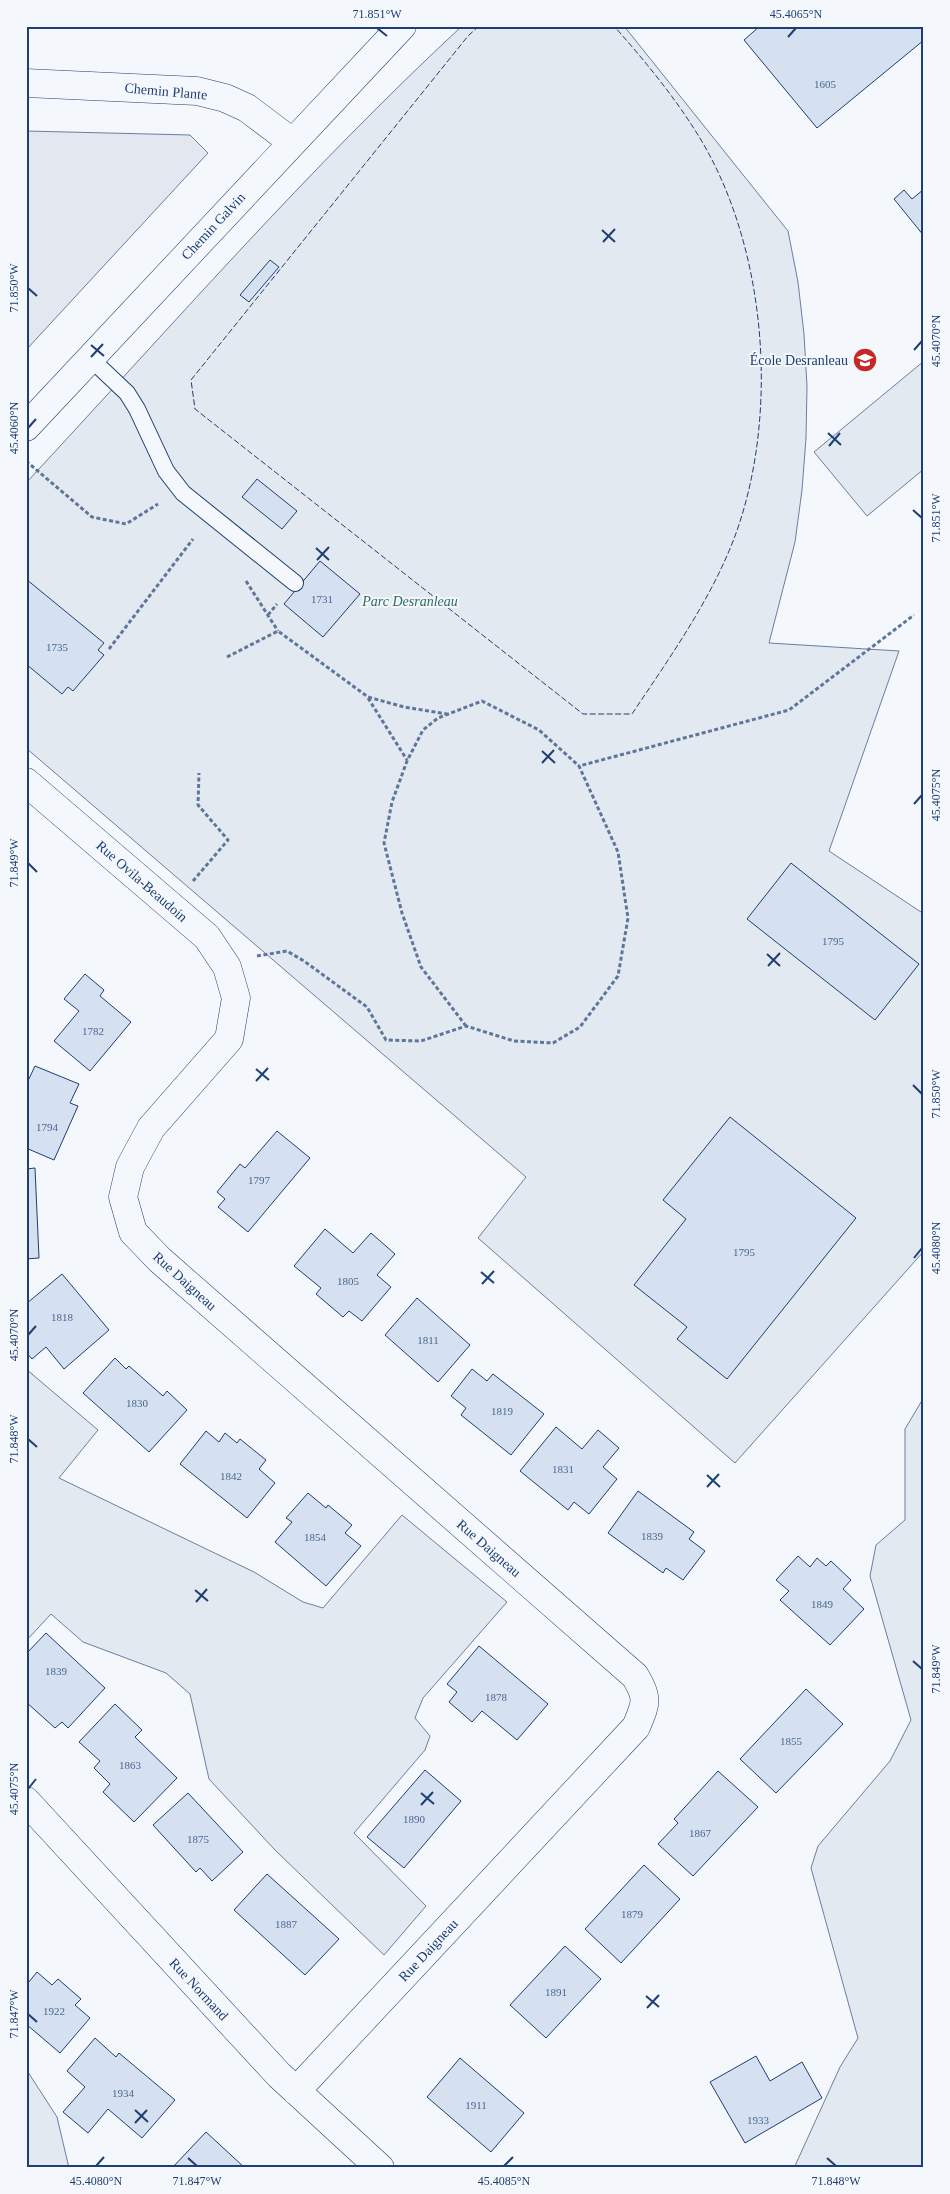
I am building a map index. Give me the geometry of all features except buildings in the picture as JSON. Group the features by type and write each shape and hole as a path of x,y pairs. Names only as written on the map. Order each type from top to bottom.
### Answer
{"street":[{"name":"Chemin Galvin","path":"26,426 402,26"},
{"name":"Chemin Plante","path":"26,83 197,91 225,98 247,108 292,142"},
{"name":"Rue Ovila-Beaudoin","path":"26,782 207,936 226,967 236,998"},
{"name":"Rue Daigneau","path":"236,998 229,1039 152,1128 130,1167 123,1196 133,1232 160,1260 636,1676 644,1691 645,1704 636,1727 296,2091"},
{"name":"Rue Normand","path":"26,1801 279,2075 380,2168"}],"lane":[{"path":"90,358 127,393 137,408 166,472 183,493 295,583"}],"path":[{"path":"26,461 92,517 126,524 159,503"},
{"path":"186,532 201,545"},
{"path":"109,649 193,539"},
{"path":"246,580 278,631 368,697 404,707 448,714"},
{"path":"579,766 789,710 914,616"},
{"path":"227,657 278,631"},
{"path":"368,697 407,761"},
{"path":"482,701 539,730 579,766 618,852 628,918 618,976 580,1027 553,1043 514,1041 466,1026 421,967 402,913 384,844 392,802 407,761 422,730 438,718 482,701"},
{"path":"198,773 198,805 228,840 212,859"},
{"path":"226,967 256,956 287,952 304,961 367,1007 386,1040 421,1042 466,1026"}],"green space":[{"name":"Parc Desranleau","path":"462,26 624,26 788,231 798,282 804,334 807,386 806,438 795,542 769,643 899,651 829,851 924,914 924,1251 735,1463 478,1238 526,1177 26,748 26,483 294,193 405,80"},
{"path":"924,361 924,469 867,516 814,452"},
{"path":"26,1369 98,1430 59,1478 254,1572 303,1602 323,1608 402,1515 507,1602 423,1698 415,1718 430,1736 425,1750 354,1833 426,1906 384,1955 275,1850 209,1779 190,1694 166,1673 83,1642 51,1614 26,1641"},
{"path":"924,1397 924,2168 794,2168 840,2067 858,2038 811,1868 818,1846 890,1761 911,1720 870,1576 876,1545 905,1520 905,1429"},
{"path":"26,2069 57,2117 69,2168 26,2168"}],"shaded area":[{"path":"26,131 190,135 208,153 26,350"}],"fence":[{"path":"479,26 468,36 191,380 195,409 583,714 632,714 675,650 702,605 735,536 749,488 758,437 761,385 759,331 752,278 739,227 721,179 698,135 679,106 614,26"}],"place":[{"name":"École Desranleau","path":"865,360"}]}
